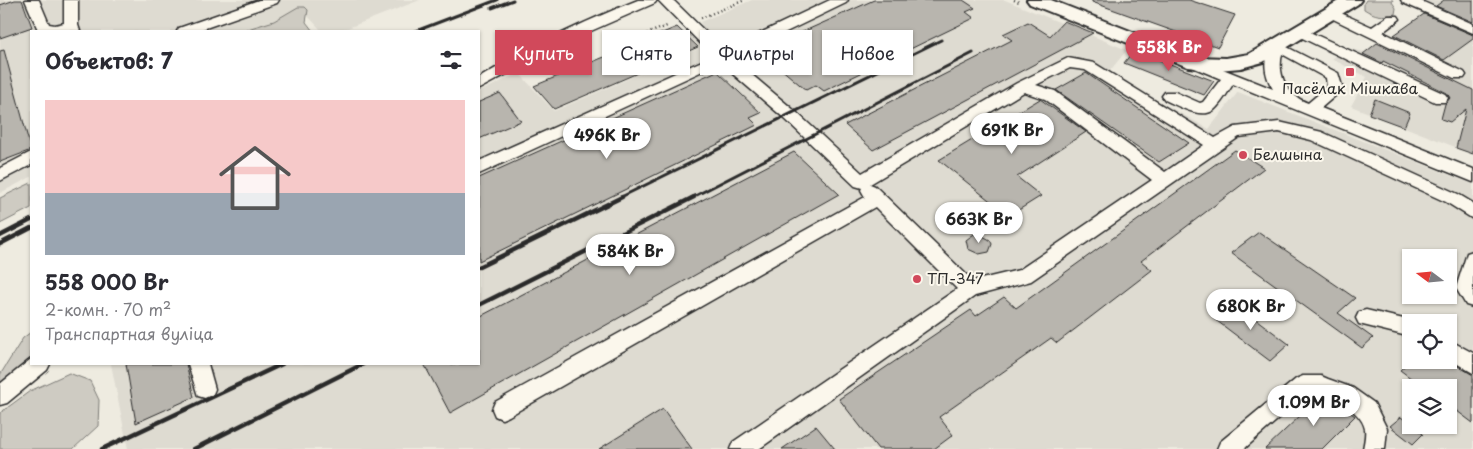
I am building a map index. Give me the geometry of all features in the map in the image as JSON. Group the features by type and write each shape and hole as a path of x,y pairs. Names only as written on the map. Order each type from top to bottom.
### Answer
{"main road":[{"path":"1036,0 1195,62 1239,64 1256,58 1352,0"}],"street":[{"path":"32,0 43,27 55,29 72,28 71,0"},
{"path":"187,30 272,0"},
{"path":"480,83 512,63 595,23 650,0"},
{"path":"665,0 700,34"},
{"path":"778,30 841,0"},
{"path":"1408,0 1473,29"},
{"path":"1332,13 1459,75"},
{"path":"1373,33 1393,19"},
{"path":"1301,32 1440,98"},
{"path":"1277,46 1334,76 1335,89 1302,107 1279,88 1272,73 1272,61 1277,46"},
{"path":"1195,62 1473,176"},
{"path":"861,182 1022,86 1068,63 1089,66 1215,145"},
{"path":"480,168 700,67"},
{"path":"743,75 861,182 970,290"},
{"path":"1170,96 1198,108 1208,107 1231,77"},
{"path":"1022,86 1050,95 1164,180"},
{"path":"742,449 970,290 1024,276 1235,132 1279,127 1316,136 1452,198 1473,212"},
{"path":"0,175 30,159"},
{"path":"502,409 877,198"},
{"path":"1473,258 1465,288 1473,299"},
{"path":"1366,318 1402,327"},
{"path":"1457,353 1473,364"},
{"path":"0,396 39,365"},
{"path":"198,365 205,389"},
{"path":"1228,449 1303,385 1321,385 1346,395 1367,410 1376,429 1374,449"}],"path":[{"path":"690,23 745,0"},
{"path":"595,23 618,45 667,26"}],"shaded area":[{"path":"0,0 420,0 343,30 321,30 306,14 251,30 30,30 30,178 0,193"},
{"path":"752,0 1005,0 1127,50 1108,73 1209,129 1238,92 1473,184 1473,449 128,449 111,365 480,365 480,92 515,75 521,75 554,111 637,75 690,75 690,52 699,48 690,38 690,31 702,25 700,22"},
{"path":"1366,0 1393,0 1392,2 1396,8 1395,14 1382,16 1372,13 1364,9"},
{"path":"1422,0 1473,0 1473,154 1351,106 1367,77 1332,59 1345,48 1365,52 1377,43 1395,34 1424,14"},
{"path":"298,7 305,7 308,10 306,22 312,30 244,30 274,21"},
{"path":"30,183 30,209 0,224 0,198"},
{"path":"30,333 30,365 34,365 0,388 0,375 23,338"},
{"path":"69,373 90,381 99,400 98,426 73,449 0,449 0,413 30,391"}],"building":[{"path":"15,0 22,0 32,27 0,38 0,5"},
{"path":"874,0 963,0 975,8 966,12 974,18 913,48 913,30 822,30 822,75 857,75 824,91 816,85 806,90 788,75 812,75 812,30 807,30"},
{"path":"1092,0 1189,0 1235,15 1218,47 1092,2"},
{"path":"1444,0 1473,0 1473,22 1436,6"},
{"path":"1424,14 1473,35 1473,39 1444,60 1394,35"},
{"path":"1064,21 1093,33 873,150 845,125 1012,40 1003,34 1028,22 1050,36"},
{"path":"677,27 680,30 670,30"},
{"path":"690,39 698,47 690,50"},
{"path":"1377,43 1473,90 1473,154 1456,148 1466,109 1450,122 1441,119 1445,104 1450,98 1447,93 1383,61 1382,63 1363,54"},
{"path":"4,50 30,150 0,162 0,51"},
{"path":"1134,50 1214,81 1204,95 1124,63"},
{"path":"602,58 602,75 633,75 554,109 534,86 561,75 592,75 592,62"},
{"path":"1086,73 1189,143 1159,162 1056,90"},
{"path":"708,75 721,75 761,113 750,118 757,125 480,261 480,178"},
{"path":"500,93 521,121 480,139 480,102"},
{"path":"1040,99 1086,132 1017,177 1041,196 1009,216 939,160"},
{"path":"1375,99 1410,113 1404,127 1369,114"},
{"path":"1235,150 1264,168 1141,261 1152,270 1057,343 1051,338 939,417 953,435 934,449 878,449 839,399 971,310 976,316 1004,297 1016,308"},
{"path":"794,152 839,194 450,413 425,365 480,365 480,316"},
{"path":"1259,232 1355,298 1338,313 1373,338 1362,348 1231,253"},
{"path":"974,234 979,234 990,240 992,244 989,252 979,254 968,249 966,240"},
{"path":"1233,302 1289,344 1270,361 1213,318"},
{"path":"126,365 186,365 194,397 136,423"},
{"path":"1457,365 1473,375 1473,423 1457,411 1457,379 1412,379 1400,370 1402,368 1457,369"},
{"path":"1319,398 1340,405 1355,416 1322,449 1265,449"},
{"path":"663,409 692,449 599,449"},
{"path":"1401,417 1402,434 1423,434 1413,444 1390,426"},
{"path":"816,426 835,449 782,449"}],"railway":[{"path":"419,30 497,0"},
{"path":"492,8 513,0"},
{"path":"619,198 941,40"},
{"path":"691,198 973,53"},
{"path":"480,267 622,197"},
{"path":"480,304 694,197"},
{"path":"0,236 30,221"},
{"path":"0,244 30,229"},
{"path":"102,449 280,365"},
{"path":"194,449 361,365"}],"place":[{"name":"Пасёлак Мішкава","path":"1350,72"},
{"name":"Белшына","path":"1243,155"},
{"name":"ТП-347","path":"917,279"}]}
